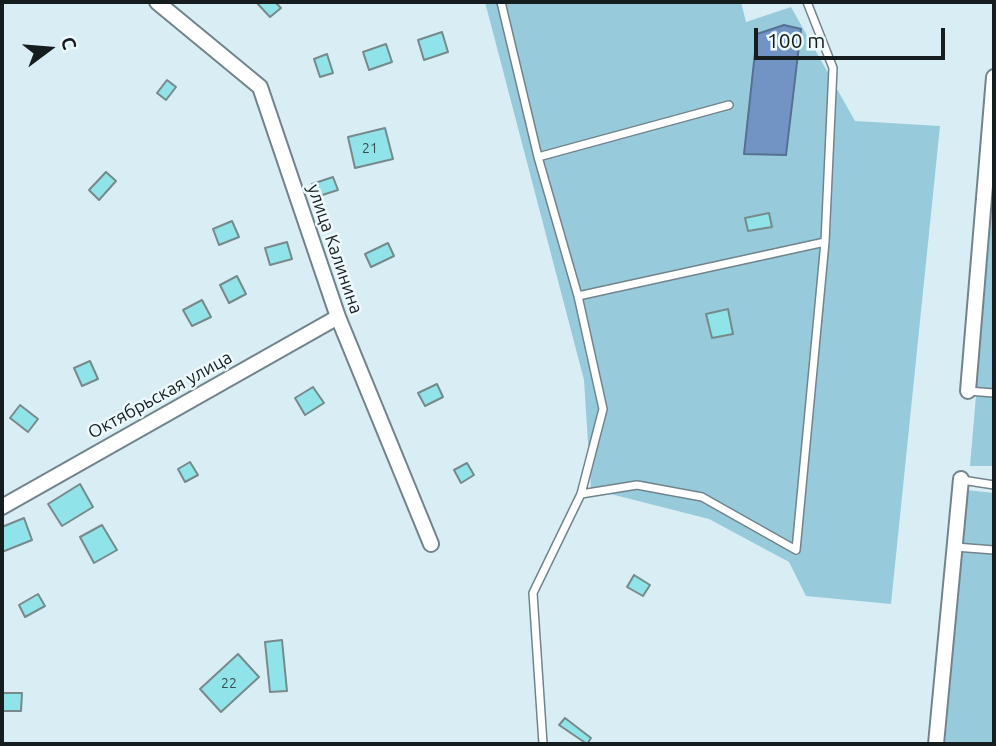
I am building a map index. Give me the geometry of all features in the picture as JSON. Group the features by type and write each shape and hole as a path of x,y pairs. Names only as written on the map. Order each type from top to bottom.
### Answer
{"street":[{"name":"улица Калинина","path":"157,2 260,87 338,317 430,544"},
{"path":"968,391 988,238 994,79"},
{"name":"Октябрьская улица","path":"2,507 338,317"},
{"path":"936,744 961,480"}],"lane":[{"path":"500,2 538,157 578,296 603,409 581,494 533,593 542,744"},
{"path":"581,494 637,485 702,497 796,550 825,242 833,68 807,2"},
{"path":"538,157 729,105"},
{"path":"578,296 825,242"},
{"path":"968,391 994,393"},
{"path":"961,480 994,485"},
{"path":"955,547 994,550"}],"shaded area":[{"path":"485,2 741,2 746,22 791,7 855,121 940,126 891,604 806,596 789,562 709,519 591,489 584,380"},
{"path":"784,25 801,29 786,155 744,154 757,34"},
{"path":"994,184 994,466 970,466"},
{"path":"967,490 994,493 994,744 945,744"}],"building":[{"path":"256,2 275,2 281,8 270,17"},
{"path":"442,32 448,52 424,60 418,40"},
{"path":"386,44 392,62 369,70 363,52"},
{"path":"327,54 333,73 320,77 314,59"},
{"path":"167,80 176,87 166,100 157,93"},
{"path":"385,128 393,159 355,168 348,137"},
{"path":"106,172 116,181 99,200 89,190"},
{"path":"333,177 338,190 316,197 312,184"},
{"path":"769,213 772,227 748,231 745,218"},
{"path":"232,221 239,237 219,245 213,229"},
{"path":"287,242 292,259 270,265 265,248"},
{"path":"388,243 394,256 371,267 365,254"},
{"path":"237,276 246,294 229,303 220,285"},
{"path":"202,300 211,317 192,326 183,310"},
{"path":"728,309 733,334 712,338 706,314"},
{"path":"90,361 98,379 82,386 74,368"},
{"path":"437,384 443,397 425,406 418,393"},
{"path":"313,387 324,403 305,415 295,398"},
{"path":"20,405 38,419 28,432 10,418"},
{"path":"190,462 198,475 185,482 178,469"},
{"path":"467,463 474,475 461,483 454,470"},
{"path":"80,484 93,507 62,526 48,504"},
{"path":"24,518 32,540 2,552 2,527"},
{"path":"102,525 117,550 94,563 80,537"},
{"path":"634,575 650,585 643,596 627,587"},
{"path":"38,594 45,606 25,617 19,605"},
{"path":"282,640 287,691 270,692 265,642"},
{"path":"238,654 259,677 221,712 200,689"},
{"path":"2,693 22,693 21,711 2,711"},
{"path":"565,718 591,738 587,744 559,725"}]}
